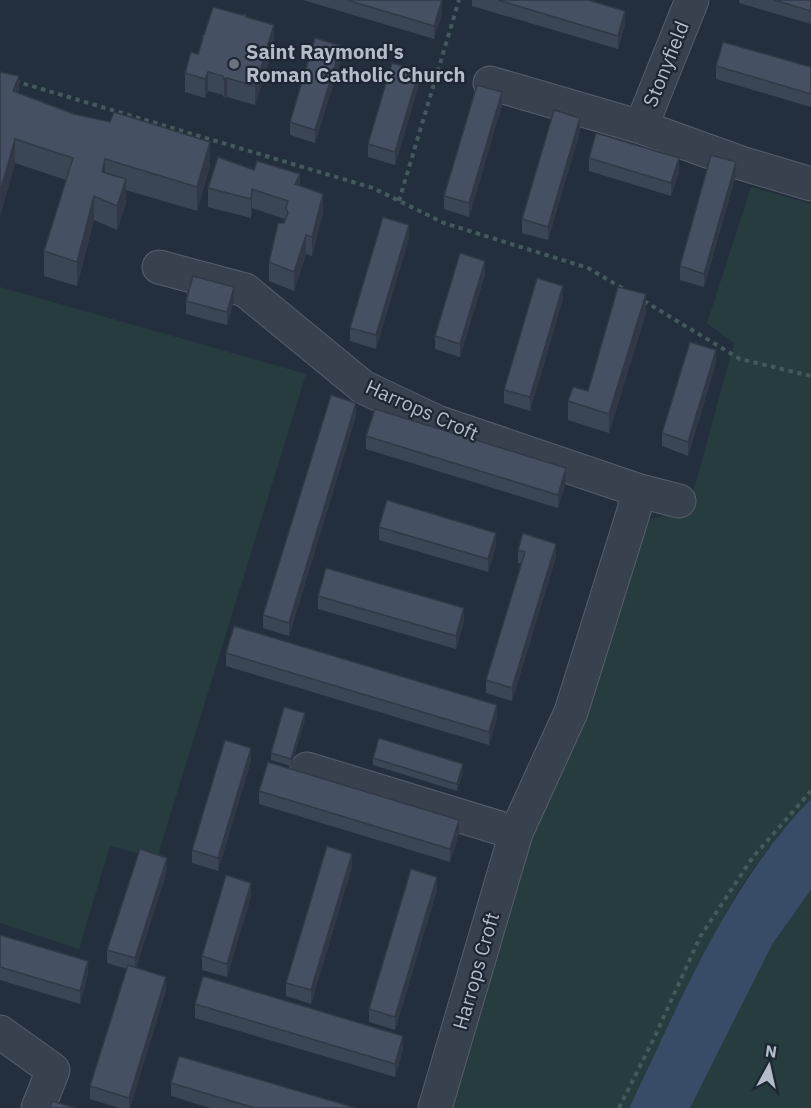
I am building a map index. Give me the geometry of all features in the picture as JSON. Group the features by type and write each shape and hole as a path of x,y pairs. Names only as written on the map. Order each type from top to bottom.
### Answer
{"street":[{"name":"Stonyfield","path":"641,127 692,0"},
{"path":"490,83 641,127 741,163 811,184"},
{"name":"Harrops Croft","path":"159,267 245,290 363,387 436,422 679,501"},
{"name":"Harrops Croft","path":"435,1108 516,833 571,712 640,490"},
{"path":"307,770 516,833"},
{"path":"0,1032 53,1070 38,1108"}],"path":[{"path":"399,201 459,0"},
{"path":"11,80 373,188 444,223 588,268 629,292"},
{"path":"639,298 740,359 811,376"},
{"path":"619,1108 700,937 753,857 811,791"}],"green space":[{"path":"751,187 811,204 811,799 763,856 738,892 695,972 629,1108 446,1108 524,833 645,521 689,508 734,343 707,323"},
{"path":"0,287 306,374 157,858 110,846 79,949 0,923"},
{"path":"811,890 811,1108 690,1108 773,943"}],"water":[{"path":"811,799 811,890 773,943 690,1108 629,1108 687,986 730,906 781,833"}],"building":[{"path":"347,0 442,0 434,26"},
{"path":"498,0 588,0 625,11 618,36"},
{"path":"774,0 811,0 811,11"},
{"name":"Saint Raymond's Roman Catholic Church","path":"213,7 245,14 246,17 274,25 265,54 267,57 264,58 255,86 224,79 223,76 208,72 205,79 185,73 191,52 198,54"},
{"path":"315,38 341,46 315,130 290,122"},
{"path":"723,42 811,67 811,94 716,66"},
{"path":"392,63 419,71 395,152 368,144"},
{"path":"0,72 19,76 13,91 74,114 110,122 114,112 210,142 197,187 105,159 102,172 126,179 117,206 94,196 77,262 44,251 73,158 15,139 0,192"},
{"path":"477,85 502,92 469,203 444,196"},
{"path":"554,110 580,118 548,227 522,219"},
{"path":"596,133 679,158 671,183 589,158"},
{"path":"711,155 736,162 704,274 680,266"},
{"path":"218,157 254,170 257,161 300,174 295,184 323,194 312,237 306,235 294,272 269,262 278,223 284,223 288,213 286,208 288,201 252,189 251,199 208,188"},
{"path":"383,217 409,225 376,335 350,328"},
{"path":"460,253 485,261 460,344 435,336"},
{"path":"193,276 234,287 227,312 186,301"},
{"path":"537,278 563,286 530,397 504,390"},
{"path":"618,287 646,294 609,414 568,401 573,387 588,391"},
{"path":"690,342 716,350 688,442 662,433"},
{"path":"331,395 356,403 289,623 263,615"},
{"path":"375,409 566,468 558,495 366,436"},
{"path":"387,500 496,533 488,559 379,527"},
{"path":"523,533 556,544 512,688 486,680 525,552 518,550"},
{"path":"326,568 464,608 456,636 318,596"},
{"path":"234,626 497,705 489,732 226,653"},
{"path":"284,707 305,713 291,759 271,753"},
{"path":"379,738 463,764 457,784 373,758"},
{"path":"225,740 251,748 218,858 192,850"},
{"path":"268,762 459,820 450,849 259,791"},
{"path":"327,846 352,854 311,990 286,983"},
{"path":"140,849 167,858 135,958 107,950"},
{"path":"411,869 437,877 395,1017 369,1009"},
{"path":"226,875 251,883 227,964 202,956"},
{"path":"0,935 88,961 80,991 0,967"},
{"path":"128,965 166,977 129,1098 90,1086"},
{"path":"203,976 403,1036 395,1064 195,1004"},
{"path":"179,1056 356,1108 255,1108 171,1083"},
{"path":"52,1101 75,1108 50,1108"}],"place":[{"name":"Saint Raymond's Roman Catholic Church","path":"234,64"}]}
